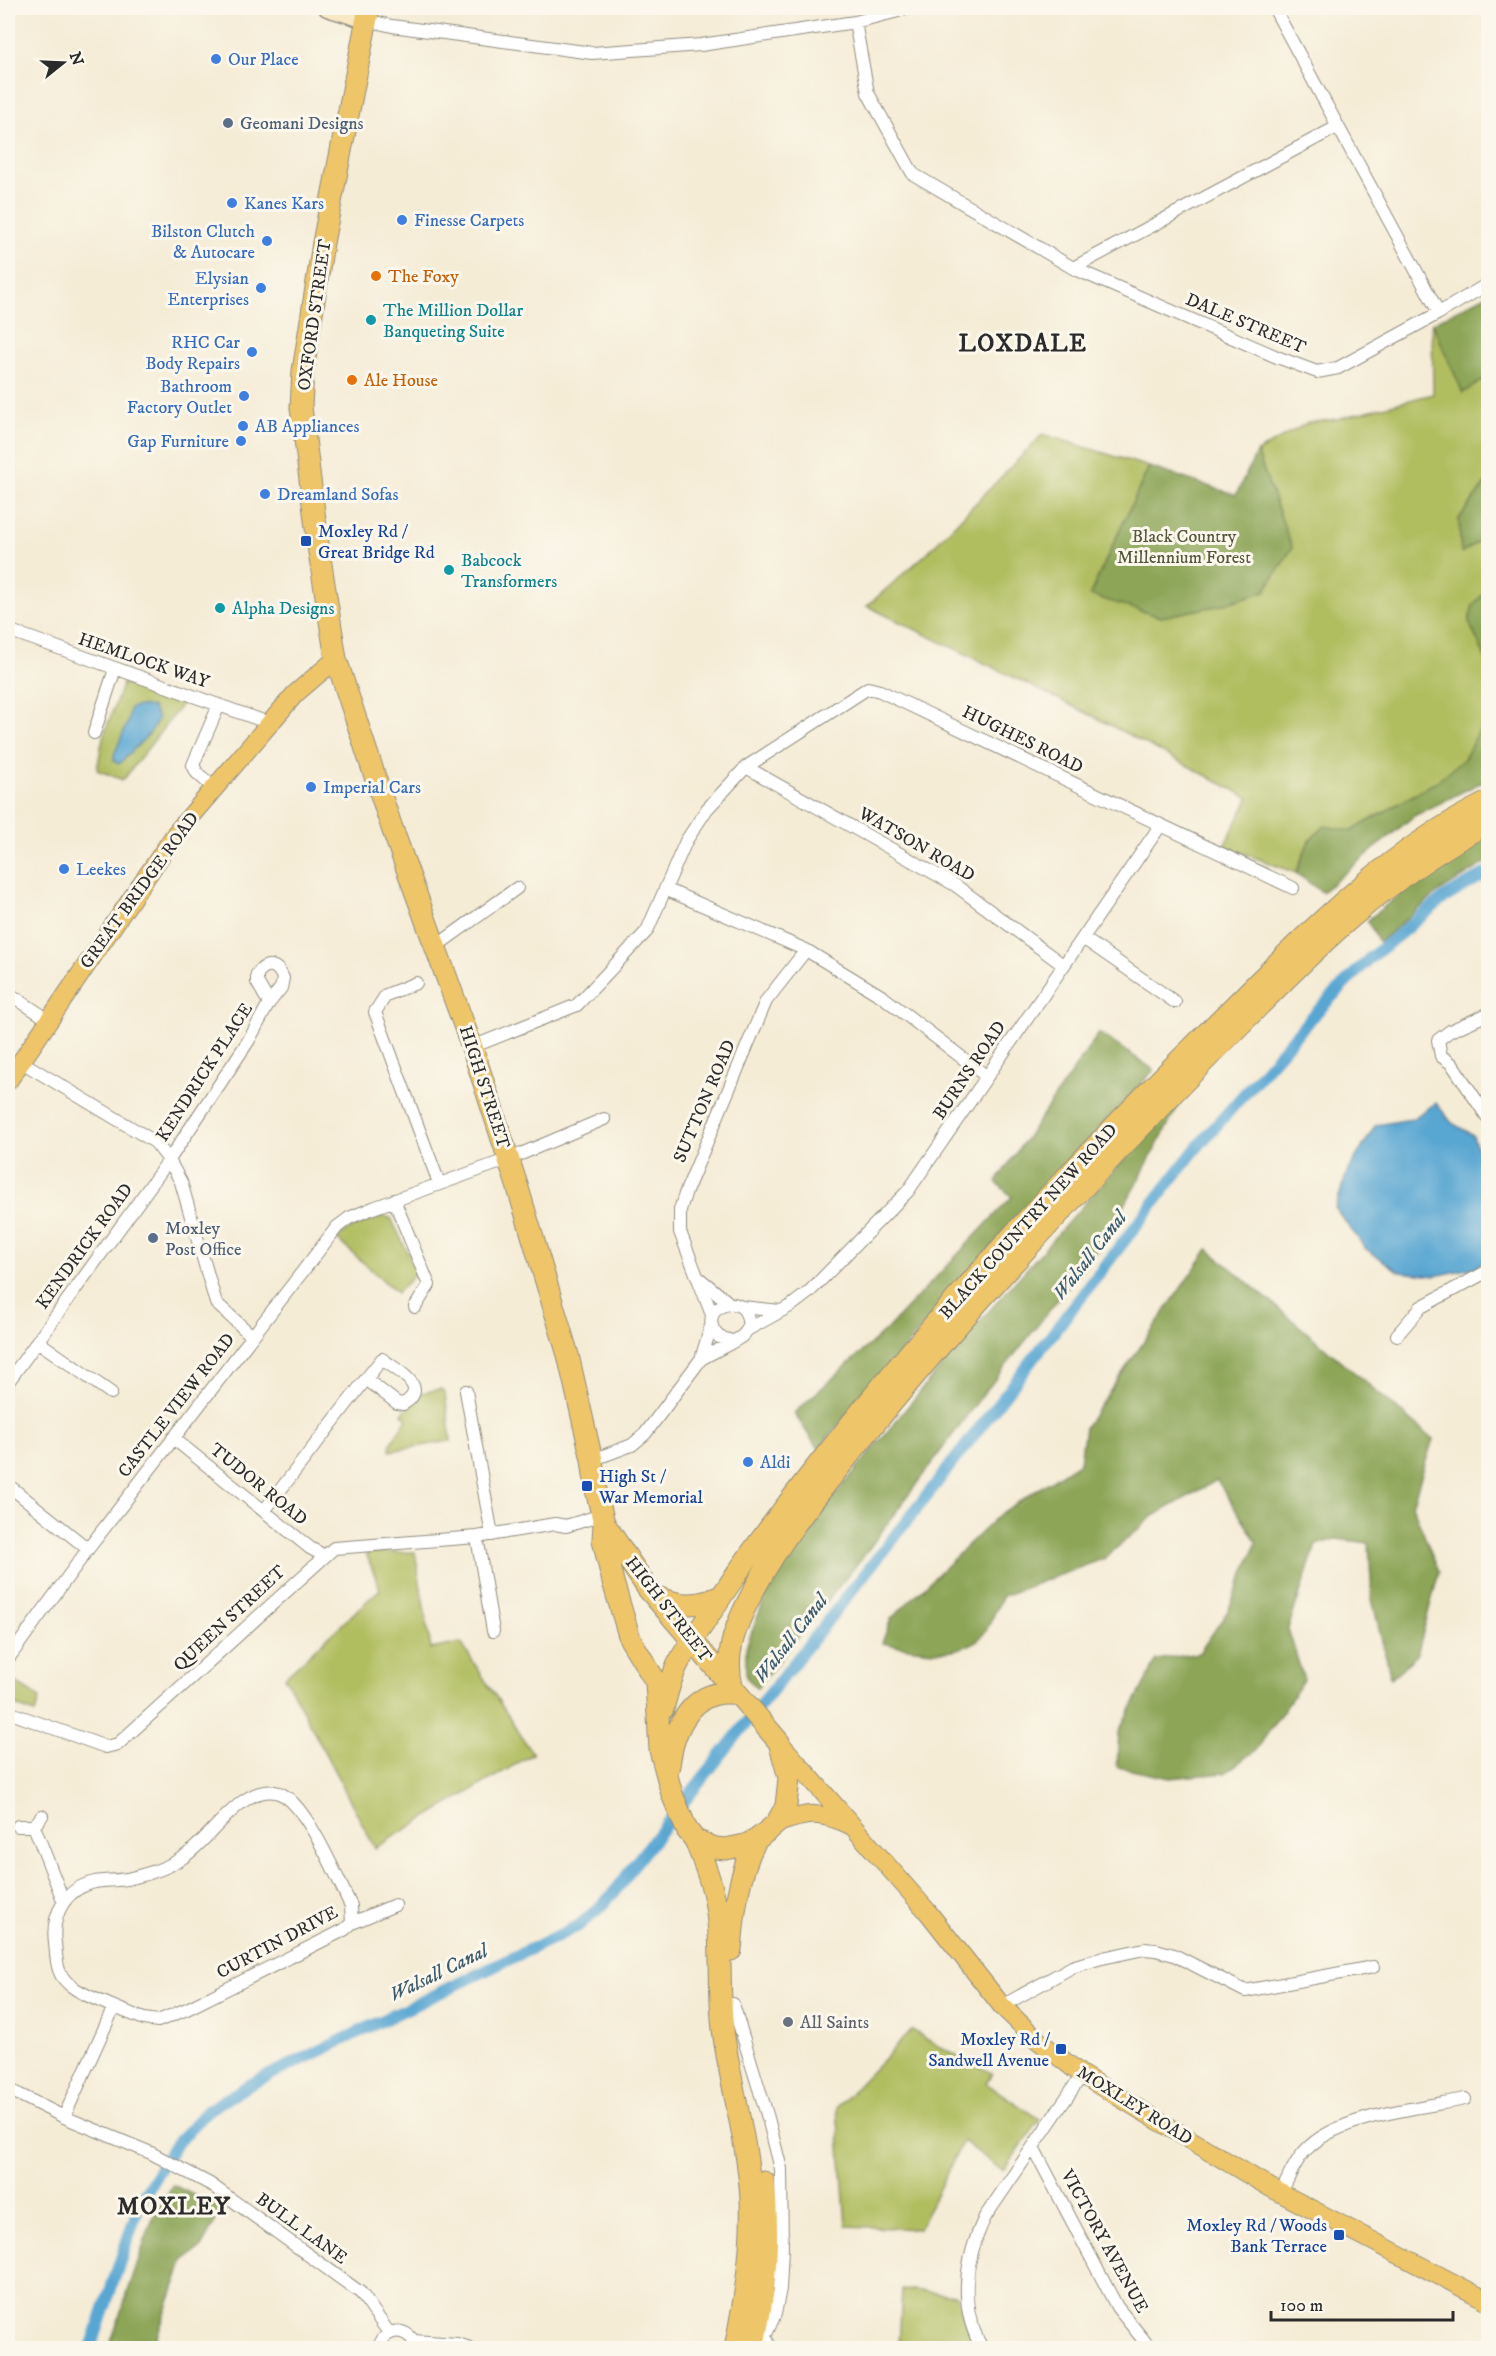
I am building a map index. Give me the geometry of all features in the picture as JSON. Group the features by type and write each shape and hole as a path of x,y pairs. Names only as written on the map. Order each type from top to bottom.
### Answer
{"highway":[{"name":"OXFORD STREET","path":"336,659 319,552 301,407 303,370 323,242 367,14"},
{"name":"HIGH STREET","path":"336,659 355,720 472,1047 509,1159 568,1355 592,1460 603,1519 603,1540 621,1609 630,1639 656,1682 660,1750 669,1787"},
{"name":"BLACK COUNTRY NEW ROAD","path":"659,1721 674,1673 721,1596 821,1461 905,1358 1002,1246 1161,1078 1323,918 1380,870 1423,839 1488,802"},
{"name":"BLACK COUNTRY NEW ROAD","path":"739,1696 729,1664 733,1639 755,1588 835,1473 965,1317 1162,1103 1299,967 1352,917 1391,886 1430,857 1488,823"},
{"name":"HIGH STREET","path":"603,1519 652,1593 739,1696"},
{"path":"621,1609 627,1596 636,1590 652,1593 677,1604 692,1605 721,1596"},
{"path":"691,1835 715,1848 726,1849 745,1845 756,1840 776,1824 786,1806 789,1778 773,1735 739,1696 726,1693 710,1696 694,1705 686,1714 676,1732 671,1749 669,1787 691,1835 714,1896 718,1926 720,1998 724,2038 740,2119 751,2199 755,2345"},
{"path":"755,2345 766,2247 765,2196 733,2004 731,1951 735,1907 747,1857 756,1840"}],"main road":[{"path":"327,8 367,14"},
{"name":"GREAT BRIDGE ROAD","path":"8,1081 176,833 269,723 307,682 336,659"},
{"name":"MOXLEY ROAD","path":"773,1735 927,1911 1002,2006 1035,2038 1082,2075 1281,2193 1487,2300"},
{"name":"MOXLEY ROAD","path":"776,1824 809,1814 838,1819 854,1827"}],"street":[{"path":"367,14 392,26 592,53 701,45 855,22 910,8"},
{"path":"1274,8 1439,313"},
{"name":"DALE STREET","path":"855,22 868,93 913,174 1073,268 1277,357 1317,372 1338,368 1488,284"},
{"path":"1073,268 1337,127"},
{"name":"HEMLOCK WAY","path":"8,630 269,723"},
{"path":"94,733 115,669"},
{"name":"HUGHES ROAD","path":"746,767 864,691 873,688 1293,888"},
{"path":"214,788 197,773 194,765 219,705"},
{"path":"472,1047 576,1005 647,931 686,841 707,809 746,767"},
{"name":"WATSON ROAD","path":"746,767 956,885 1063,965"},
{"name":"BURNS ROAD","path":"747,1330 782,1311 809,1292 908,1191 1160,826"},
{"path":"435,947 517,888"},
{"path":"665,889 806,950 883,997 986,1076"},
{"path":"1083,938 1175,1002"},
{"name":"SUTTON ROAD","path":"712,1321 699,1278 680,1232 680,1210 766,1001 806,950"},
{"path":"416,983 386,995 375,1012 439,1183"},
{"path":"8,993 49,1020"},
{"name":"KENDRICK PLACE","path":"169,1160 249,1040 269,1003"},
{"path":"1488,1014 1450,1031 1438,1040 1441,1056 1452,1064 1488,1118"},
{"path":"20,1061 154,1142 169,1160 181,1182 216,1303 252,1336"},
{"name":"CASTLE VIEW ROAD","path":"8,1659 88,1549 337,1227 349,1218 509,1159 604,1119"},
{"name":"KENDRICK ROAD","path":"8,1382 169,1160"},
{"path":"394,1200 429,1286 415,1307"},
{"path":"1397,1335 1422,1307 1488,1271"},
{"name":"SUTTON ROAD","path":"699,1278 735,1305"},
{"path":"592,1460 632,1445 645,1434 701,1359 712,1321 722,1305 782,1311"},
{"path":"701,1359 738,1339 747,1330 748,1317 735,1305"},
{"path":"712,1321 719,1337 732,1341"},
{"path":"37,1341 111,1393"},
{"path":"264,1511 366,1379"},
{"path":"466,1391 492,1535"},
{"name":"TUDOR ROAD","path":"173,1438 310,1548 323,1555"},
{"path":"8,1485 88,1549"},
{"name":"QUEEN STREET","path":"8,1712 106,1747 118,1744 323,1555 334,1548 477,1537 555,1524 566,1526 603,1519"},
{"path":"477,1537 493,1631"},
{"name":"CURTIN DRIVE","path":"263,1791 279,1792 288,1797 302,1811 351,1906 352,1923 344,1930 187,2009 158,2021 144,2019 72,1987 59,1972 54,1937 58,1910 63,1900 78,1888 86,1885 131,1878 183,1858 247,1798 263,1791"},
{"path":"18,1826 38,1821 63,1900"},
{"path":"352,1923 395,1905"},
{"path":"1002,2006 1072,1968 1098,1959 1144,1949 1174,1955 1245,1991 1373,1967"},
{"path":"8,2089 64,2117 114,2007"},
{"path":"982,2349 969,2317 968,2267 974,2240 985,2217 1082,2075"},
{"path":"1281,2193 1303,2154 1326,2133 1346,2124 1465,2099"},
{"name":"BULL LANE","path":"64,2117 152,2153 210,2184 361,2293 388,2333"},
{"name":"VICTORY AVENUE","path":"1033,2147 1117,2307 1150,2349"},
{"path":"379,2349 380,2342 388,2333 400,2331 410,2336 415,2345 457,2344 470,2349"}],"green space":[{"path":"1488,294 1488,377 1463,393 1432,323"},
{"path":"1432,323 1463,392 1488,377 1488,480 1459,519 1461,552 1481,540 1488,531 1488,589 1473,605 1469,622 1488,664 1488,714 1464,760 1436,782 1352,831 1309,841 1296,873 1224,846 1249,798 1091,715 867,606 926,554 1043,434 1149,467 1090,594 1161,617 1221,605 1265,591 1292,548 1257,452 1307,423 1337,419 1433,394"},
{"name":"Black Country Millennium Forest","path":"1257,452 1292,548 1265,591 1221,605 1161,617 1090,595 1149,467 1236,495"},
{"path":"1488,480 1488,531 1481,540 1461,553 1459,519"},
{"path":"1488,589 1488,664 1469,622 1473,605"},
{"path":"123,683 183,703 123,780 97,770 103,737"},
{"path":"1488,714 1488,779 1414,816 1322,892 1296,873 1309,841 1325,826 1352,831 1436,782 1464,759"},
{"path":"1488,834 1488,861 1439,892 1379,942 1367,921 1442,859"},
{"path":"1099,1033 1154,1070 1026,1206 818,1449 794,1413 886,1330 1012,1197 996,1182"},
{"path":"1180,1103 1108,1236 974,1406 865,1554 757,1688 746,1677 746,1647 778,1564 957,1347 1135,1147"},
{"path":"382,1216 391,1218 417,1272 397,1293 337,1239 348,1230"},
{"path":"1208,1249 1433,1439 1412,1505 1439,1572 1417,1655 1391,1678 1372,1599 1369,1543 1336,1539 1316,1545 1288,1629 1304,1680 1257,1749 1225,1773 1169,1778 1117,1767 1119,1731 1157,1660 1199,1653 1228,1611 1257,1542 1217,1480 1152,1517 1105,1558 1003,1596 984,1633 971,1644 959,1649 933,1651 882,1643 891,1619 1000,1514 1080,1462 1085,1427"},
{"path":"441,1389 445,1394 451,1441 390,1451 391,1443 407,1419 402,1414 421,1393"},
{"path":"415,1552 431,1649 461,1643 533,1754 375,1848 285,1677 380,1589 366,1553"},
{"path":"8,1678 40,1698 35,1713 8,1703"},
{"path":"912,2030 936,2045 992,2073 986,2083 1040,2120 1003,2171 963,2141 919,2229 846,2226 837,2107"},
{"path":"173,2185 222,2209 200,2249 184,2260 153,2348 109,2348 153,2217"},
{"path":"902,2289 956,2295 975,2348 899,2348"}],"water":[{"path":"152,707 158,719 150,733 119,764 114,761 114,755 128,721 130,708"},
{"path":"1436,1103 1452,1123 1473,1135 1478,1153 1488,1169 1488,1258 1477,1267 1435,1276 1400,1272 1366,1249 1335,1208 1348,1170 1376,1125 1412,1119"}],"waterway":[{"name":"Walsall Canal","path":"91,2348 140,2202 174,2146 208,2110 249,2085 578,1926 602,1906 936,1484 1194,1151 1310,1019 1370,958 1444,898 1488,872"}],"place":[{"name":"Our Place","path":"216,59"},
{"name":"Geomani Designs","path":"228,123"},
{"name":"Kanes Kars","path":"232,203"},
{"name":"Finesse Carpets","path":"402,220"},
{"name":"Bilston Clutch & Autocare","path":"267,241"},
{"name":"The Foxy","path":"376,276"},
{"name":"Elysian Enterprises","path":"261,288"},
{"name":"The Million Dollar Banqueting Suite","path":"371,320"},
{"name":"RHC Car Body Repairs","path":"252,352"},
{"name":"Ale House","path":"352,380"},
{"name":"Bathroom Factory Outlet","path":"244,396"},
{"name":"AB Appliances","path":"243,426"},
{"name":"Gap Furniture","path":"241,441"},
{"name":"Dreamland Sofas","path":"265,494"},
{"name":"Moxley Rd / Great Bridge Rd","path":"306,541"},
{"name":"Babcock Transformers","path":"449,570"},
{"name":"Alpha Designs","path":"220,608"},
{"name":"Imperial Cars","path":"311,787"},
{"name":"Leekes","path":"64,869"},
{"name":"Moxley Post Office","path":"153,1238"},
{"name":"Aldi","path":"748,1462"},
{"name":"High St / War Memorial","path":"587,1486"},
{"name":"All Saints","path":"788,2022"},
{"name":"Moxley Rd / Sandwell Avenue","path":"1061,2049"},
{"name":"Moxley Rd / Woods Bank Terrace","path":"1339,2235"}],"district":[{"name":"LOXDALE","path":"1023,343"},
{"name":"MOXLEY","path":"174,2206"}]}
